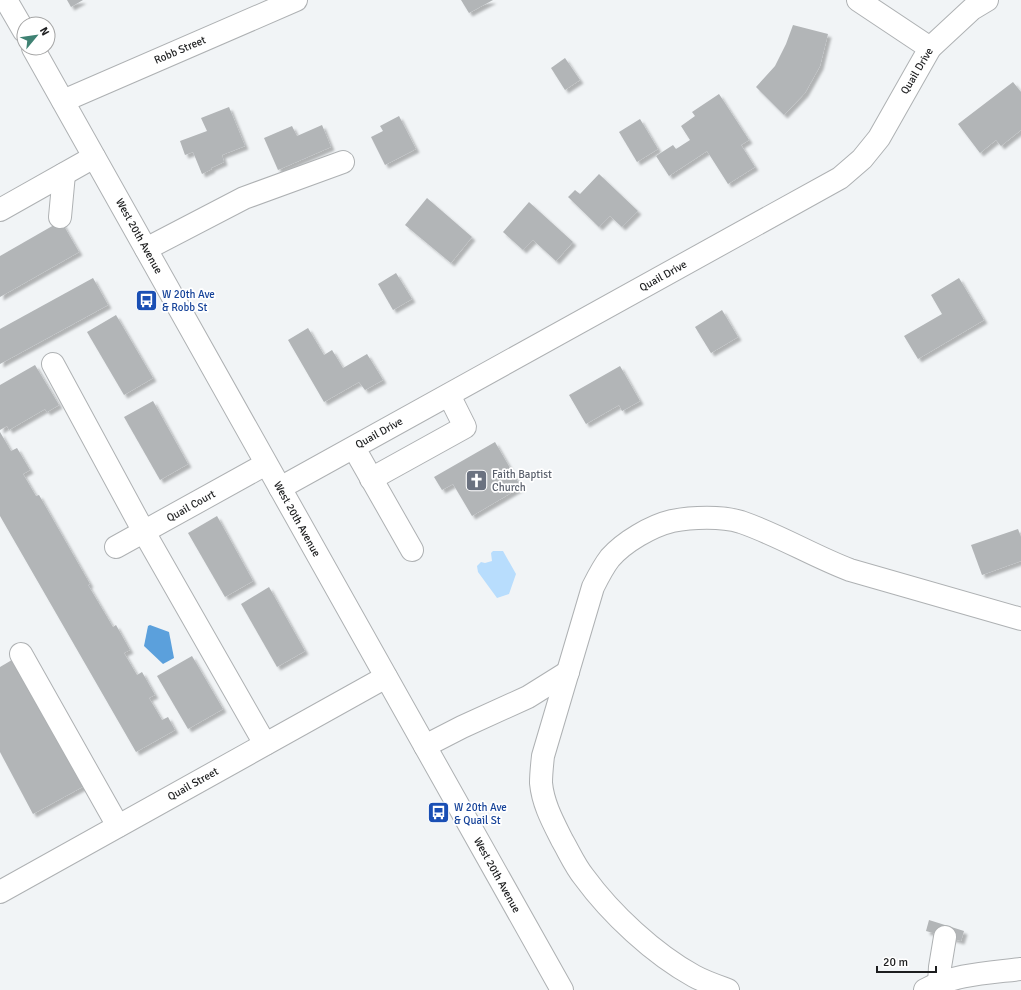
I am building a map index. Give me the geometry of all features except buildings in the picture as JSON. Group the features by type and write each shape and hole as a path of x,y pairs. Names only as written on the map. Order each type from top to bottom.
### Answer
{"street":[{"path":"6,0 16,17"},
{"name":"Robb Street","path":"63,101 296,0"},
{"path":"858,0 930,48"},
{"name":"Quail Drive","path":"280,488 840,178 862,159 879,138 930,48 972,9 987,0"},
{"name":"West 20th Avenue","path":"38,56 562,990"},
{"path":"0,210 94,157"},
{"path":"146,249 244,198 343,162"},
{"path":"60,218 64,174"},
{"path":"53,364 144,532 265,744"},
{"path":"372,479 465,427 449,395"},
{"path":"354,448 412,550"},
{"name":"Quail Court","path":"116,547 266,464"},
{"path":"728,990 696,977 678,966 642,939 617,915 583,876 550,816 545,802 541,784 543,756 593,587 611,558 622,546 654,528 672,521 718,518 740,522 767,532 850,570 1021,619"},
{"path":"22,654 118,826"},
{"path":"425,746 528,696 568,672"},
{"name":"Quail Street","path":"0,892 386,677"},
{"path":"932,987 940,967 945,936"},
{"path":"932,987 971,976 1021,969"}],"shaded area":[{"path":"493,551 503,551 516,574 509,594 497,598 478,572 477,566 481,562 485,563 492,561 491,553"}],"water":[{"path":"150,625 169,632 174,658 163,664 144,646 148,626"}],"place":[{"name":"W 20th Ave & Robb St","path":"146,300"},
{"name":"Faith Baptist Church","path":"477,480"},
{"name":"W 20th Ave & Quail St","path":"439,813"}]}
